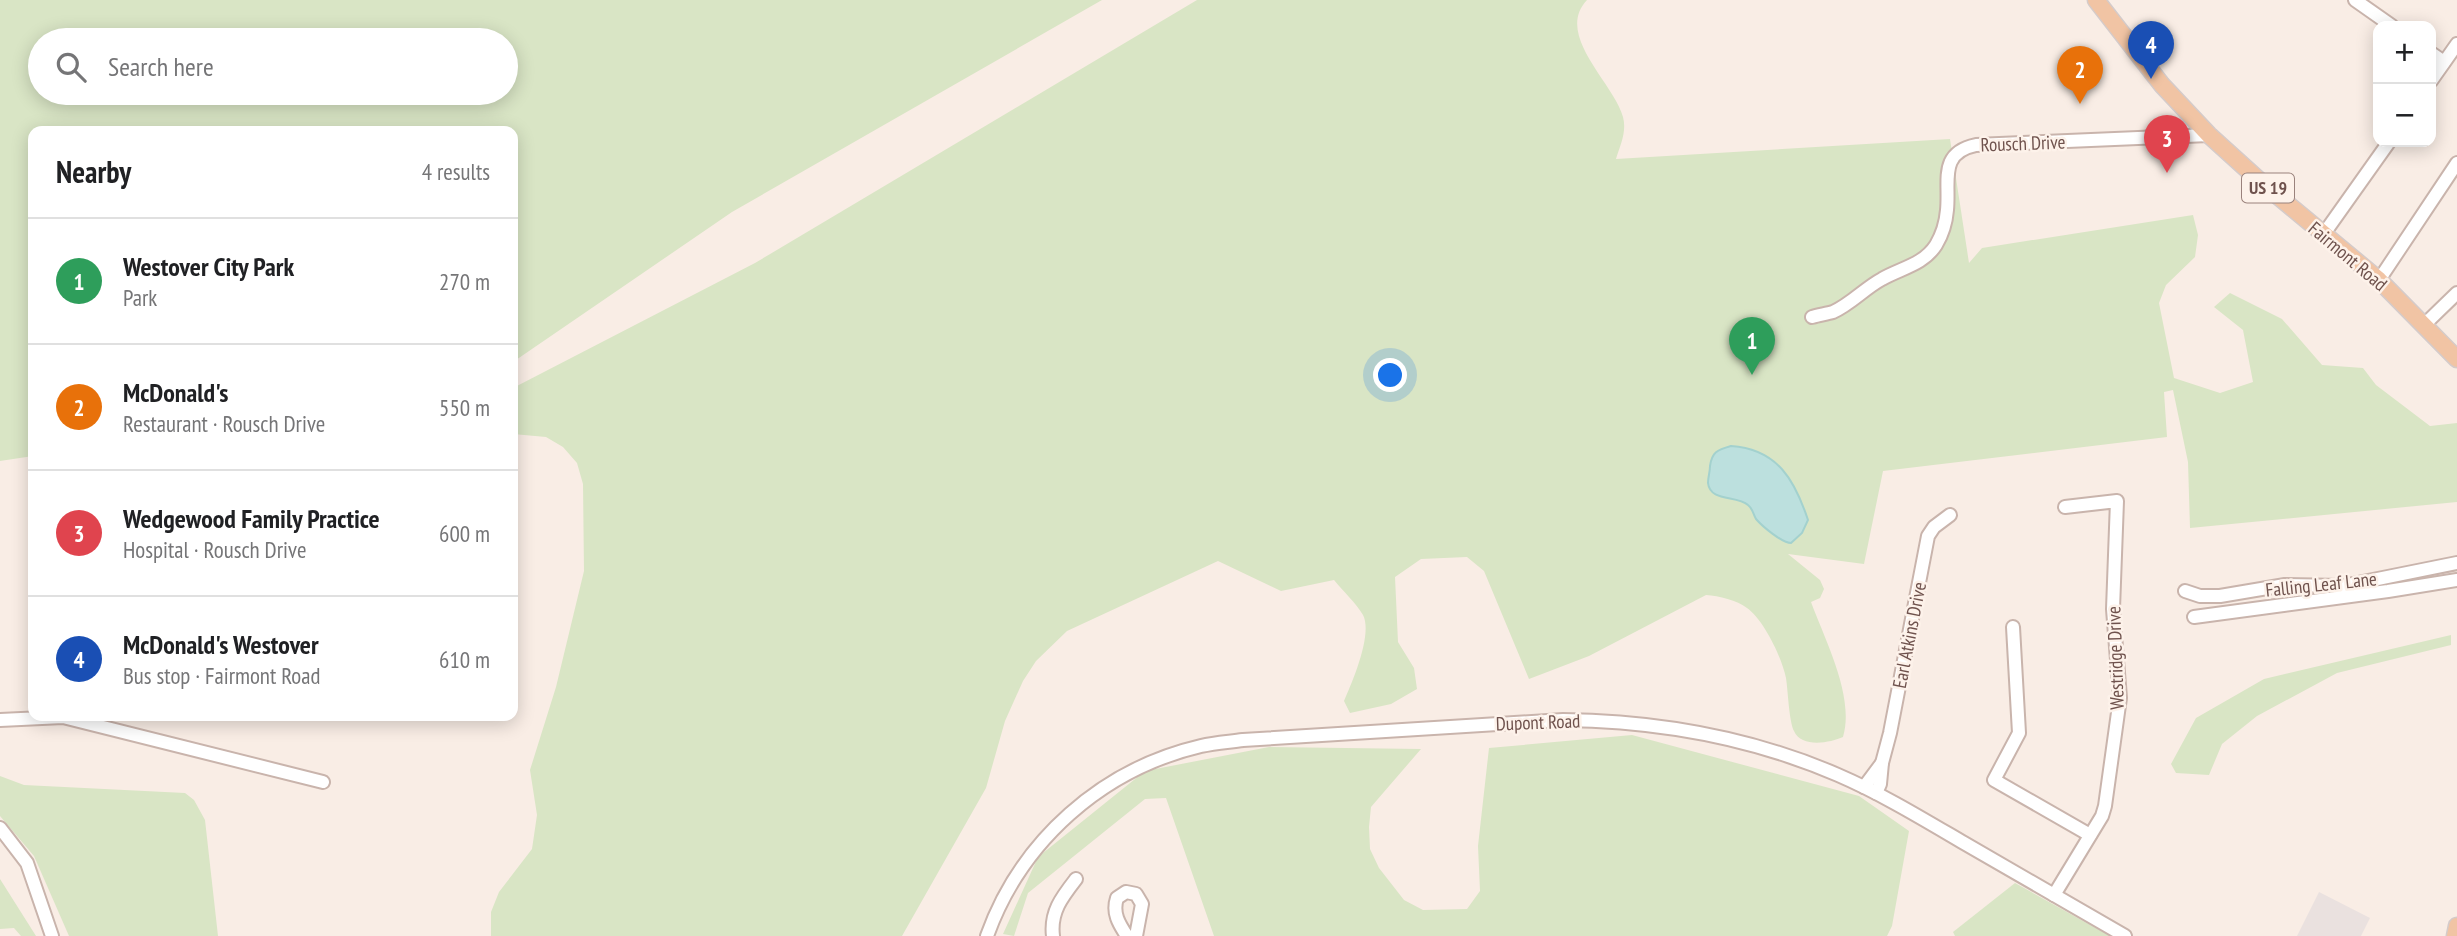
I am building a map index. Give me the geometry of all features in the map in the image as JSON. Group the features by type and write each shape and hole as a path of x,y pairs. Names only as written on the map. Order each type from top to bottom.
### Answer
{"main road":[{"name":"Fairmont Road","path":"2096,0 2162,85 2209,135 2323,235 2379,280 2457,359"},
{"path":"2455,936 2457,926"}],"street":[{"path":"2354,0 2385,21"},
{"path":"2436,74 2457,44"},
{"path":"2436,56 2444,62"},
{"name":"Rousch Drive","path":"1812,317 1833,311 1879,280 1912,266 1935,247 1943,231 1947,210 1947,168 1955,154 1963,147 2209,135"},
{"path":"2323,235 2385,147"},
{"path":"2379,280 2457,163"},
{"path":"2424,325 2457,293"},
{"name":"Westridge Drive","path":"2054,895 2102,816 2119,709 2113,608 2117,501 2065,508"},
{"name":"Earl Atkins Drive","path":"1870,790 1882,763 1890,733 1928,536 1934,527 1950,515"},
{"name":"Falling Leaf Lane","path":"2185,591 2200,596 2220,596 2285,585 2343,586 2457,563"},
{"path":"2194,617 2457,580"},
{"path":"2013,627 2019,733 1994,780 2090,835"},
{"path":"0,720 28,719"},
{"name":"Dupont Road","path":"987,936 1000,904 1020,870 1069,814 1108,784 1170,755 1204,745 1243,740 1563,720 1612,721 1708,734 1762,747 1812,765 1870,790 2125,936"},
{"path":"79,721 323,782"},
{"path":"0,828 27,863 52,936"},
{"path":"1053,936 1052,916 1076,879"},
{"path":"1127,936 1114,909 1117,898 1126,892 1136,894 1142,904 1136,936"}],"shaded area":[{"path":"2319,892 2370,918 2361,936 2297,936"}],"green space":[{"path":"0,0 1102,0 732,212 518,359 518,126 28,126 28,457 0,461"},
{"path":"1197,0 1587,0 1579,14 1577,28 1589,59 1618,104 1623,117 1624,133 1616,159 1950,139 1969,263 1982,248 2193,215 2198,235 2195,257 2166,285 2159,303 2174,378 2220,393 2253,382 2243,330 2214,307 2230,293 2282,319 2322,365 2363,368 2376,385 2430,426 2457,423 2457,502 2190,528 2188,462 2173,390 2164,392 2167,437 1883,471 1864,564 1788,554 1820,580 1824,589 1820,598 1811,602 1837,669 1845,704 1843,737 1816,743 1803,740 1794,731 1784,670 1766,630 1747,608 1728,599 1706,595 1589,656 1529,679 1484,571 1467,557 1421,559 1395,577 1398,642 1414,668 1417,689 1391,704 1350,713 1344,701 1360,658 1365,623 1363,615 1334,580 1281,591 1218,561 1067,631 1036,661 1023,681 1005,721 986,788 902,936 491,936 491,912 499,892 532,849 537,815 530,770 556,687 584,571 583,484 577,463 563,447 546,437 518,434 518,385 755,263"},
{"path":"2451,635 2451,645 2337,673 2257,716 2222,744 2209,775 2176,773 2171,764 2196,718 2264,679"},
{"path":"1632,735 1859,796 1909,831 1892,926 1887,936 1214,936 1166,798 1145,799 1028,893 1014,936 1003,934 1038,857 1145,771 1269,747 1421,749 1371,807 1370,849 1379,868 1404,900 1423,910 1467,909 1480,891 1478,846 1489,748"},
{"path":"0,776 24,785 185,793 194,800 205,820 218,936 69,936 34,856 0,816"},
{"path":"0,879 36,936 21,936 14,928 0,929"},
{"path":"2015,883 2110,936 1955,936 1953,932"}],"water":[{"path":"1731,446 1761,453 1773,460 1790,480 1808,520 1802,533 1791,543 1763,526 1748,505 1719,496 1710,489 1708,481 1712,458 1719,450"}],"place":[{"name":"McDonald's Westover","path":"2151,79"},
{"name":"McDonald's","path":"2080,104"},
{"name":"Wedgewood Family Practice","path":"2167,173"},
{"name":"Westover City Park","path":"1752,375"}]}
